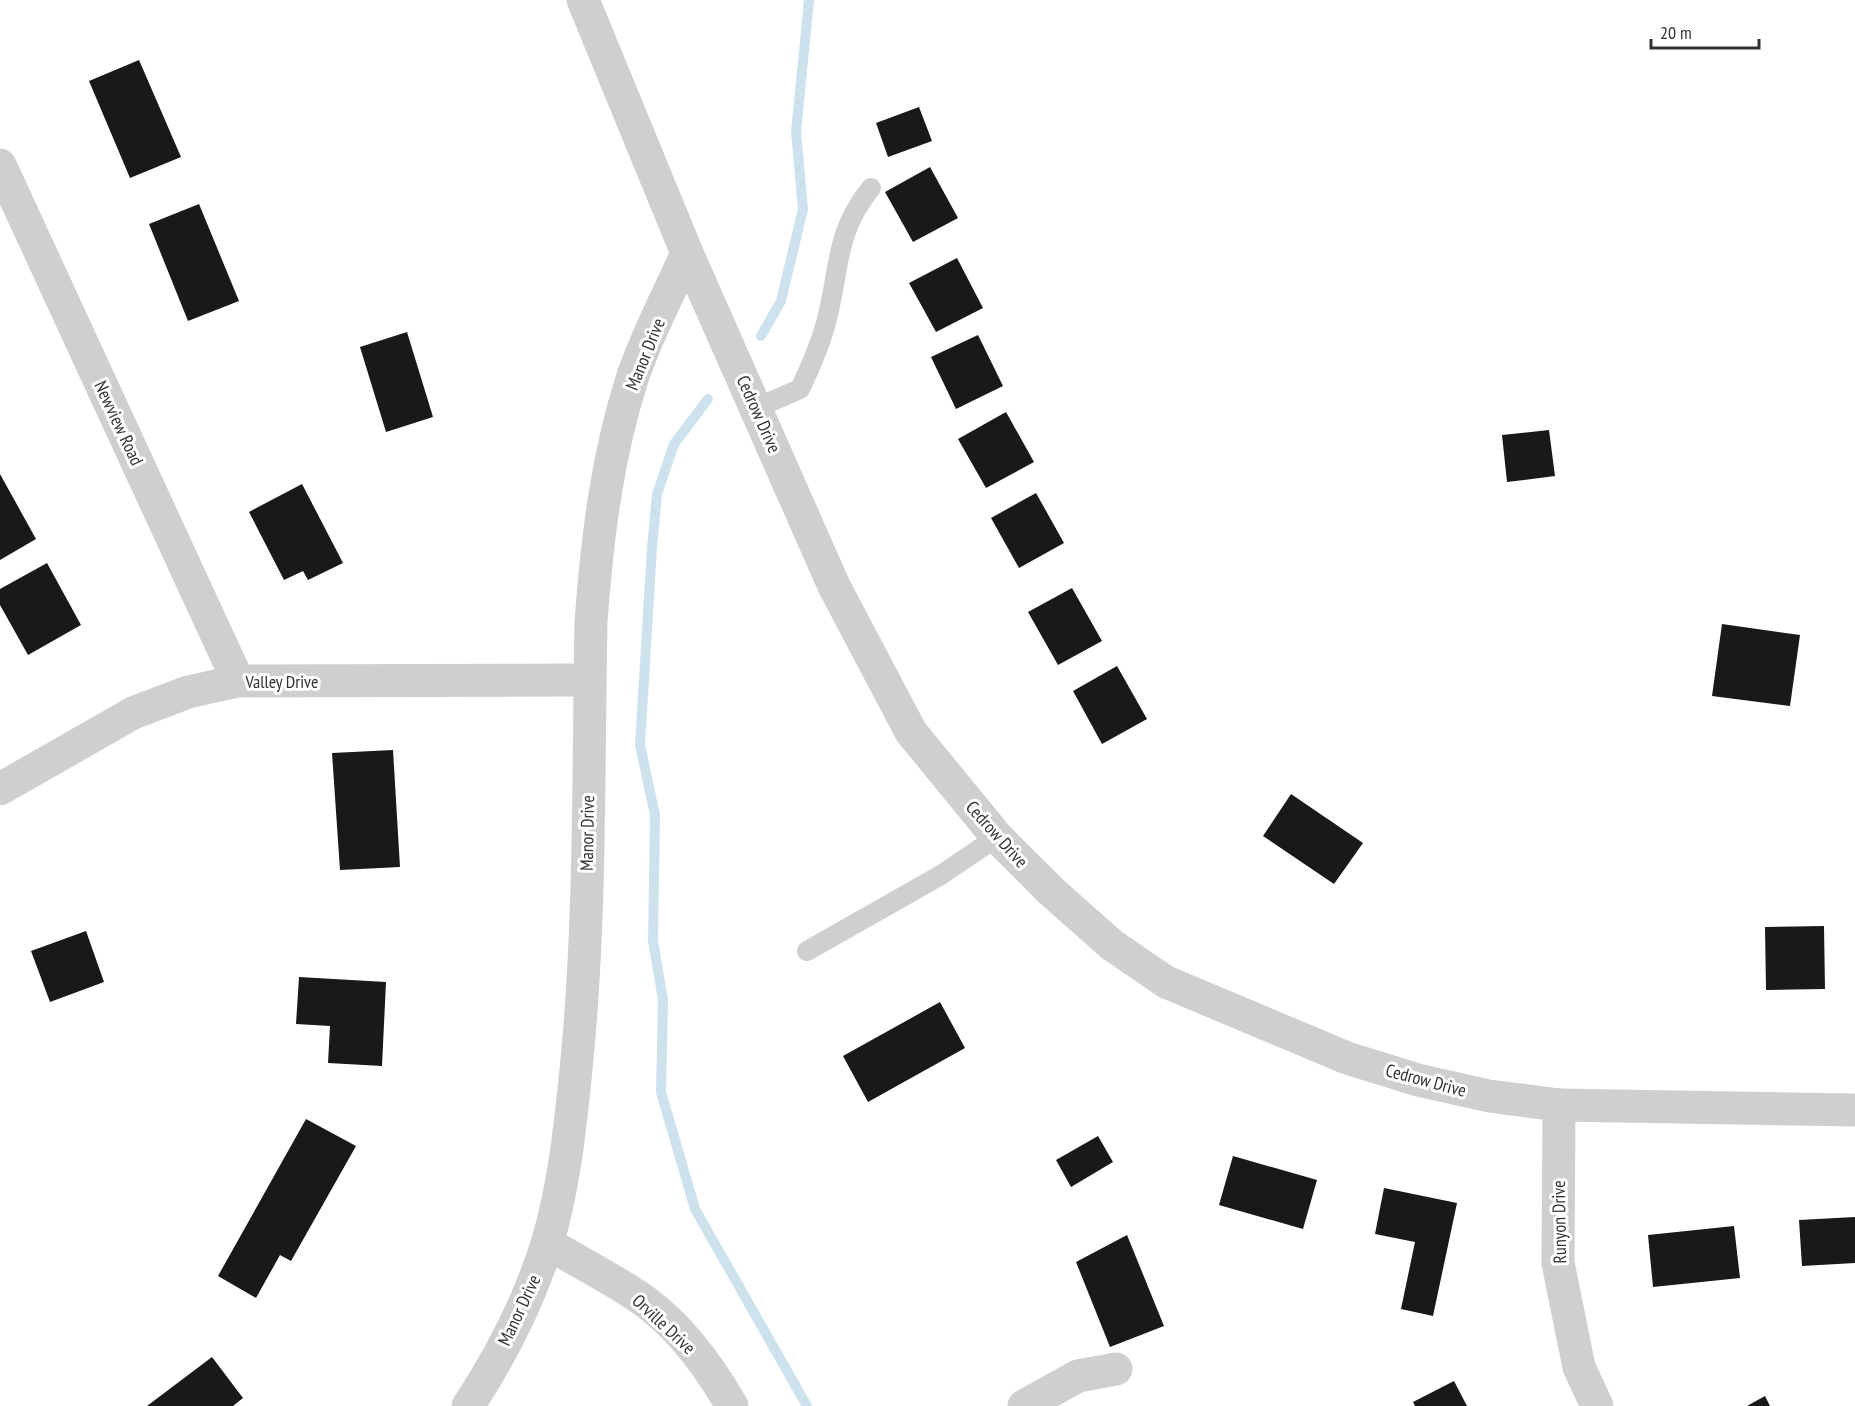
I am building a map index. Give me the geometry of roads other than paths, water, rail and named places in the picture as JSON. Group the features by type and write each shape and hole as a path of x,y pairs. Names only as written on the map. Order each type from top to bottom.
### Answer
{"street":[{"name":"Cedrow Drive","path":"583,0 687,253 834,585 911,732 997,837 1051,891 1112,945 1166,982 1367,1065 1418,1080 1489,1096 1559,1105 1855,1110"},
{"name":"Newview Road","path":"0,165 238,681"},
{"name":"Manor Drive","path":"468,1406 531,1290 547,1243 562,1180 580,1025 596,555 619,424 633,376 687,253"},
{"name":"Valley Drive","path":"0,789 133,713 188,692 238,681 590,680"},
{"name":"Runyon Drive","path":"1559,1105 1558,1263 1579,1367 1597,1406"},
{"name":"Orville Drive","path":"547,1243 644,1301 686,1340 717,1381 732,1406"},
{"path":"1024,1406 1078,1376 1116,1369"}],"lane":[{"path":"756,408 800,389 812,365 827,318 839,247 856,207 871,188"},
{"path":"807,951 941,875 997,837"}],"waterway":[{"path":"761,336 781,301 803,209 796,132 809,0"},
{"path":"708,399 674,444 657,494 652,548 640,745 655,815 653,941 663,1000 661,1092 695,1209 807,1406"}]}
